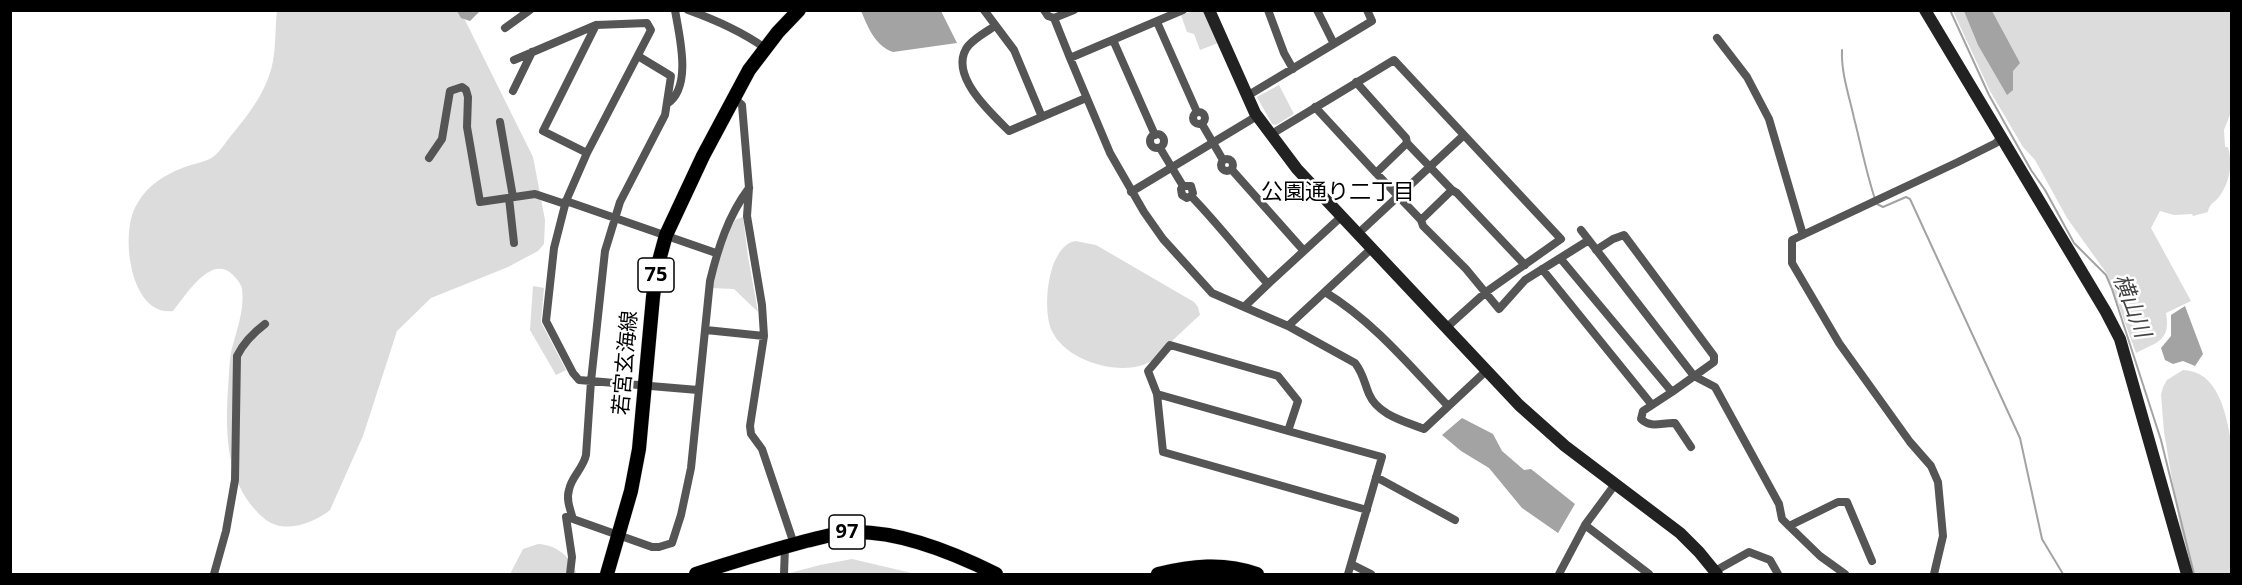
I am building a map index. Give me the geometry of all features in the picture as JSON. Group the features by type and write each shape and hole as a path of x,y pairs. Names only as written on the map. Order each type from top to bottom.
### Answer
{"main road":[{"name":"若宮玄海線","path":"607,574 631,491 639,449 657,268 666,236 749,70 799,10"},
{"name":"97","path":"696,574 838,533 872,532 948,553 996,574"},
{"path":"1158,574 1195,566 1215,566 1257,574"}],"street":[{"path":"505,28 530,10"},
{"path":"668,104 674,99 680,85 684,57 675,10"},
{"path":"688,10 748,36 765,48"},
{"path":"984,10 1014,50 1042,117"},
{"path":"1044,10 1048,16 1054,18 1074,10"},
{"path":"1070,58 1183,10"},
{"path":"1209,10 1257,116 1285,155 1486,371 1542,427 1680,532 1716,573 1749,552 1770,560 1778,574"},
{"path":"1268,10 1284,53 1293,69"},
{"path":"1317,10 1334,44"},
{"path":"1247,96 1372,21 1367,10"},
{"path":"1925,10 2120,339 2187,574"},
{"path":"1054,18 1110,153 1131,192 1162,239 1212,293 1288,326 1355,363 1361,370 1372,400 1388,414 1424,429 1486,371"},
{"path":"1157,22 1197,112 1193,120 1202,124 1223,160 1231,160 1234,164 1232,170 1304,251"},
{"path":"514,60 596,25 646,23 651,30 587,153 566,201 554,248 546,321 573,373 579,380 698,390"},
{"path":"587,153 543,131 596,25"},
{"path":"995,26 966,50 963,59 968,85 1009,131 1086,98"},
{"path":"1717,38 1748,77 1769,119 1803,235"},
{"path":"1113,40 1155,135 1150,139 1151,145 1160,148 1183,186 1191,186 1193,193 1191,196 1268,284"},
{"path":"513,91 532,52"},
{"path":"638,56 671,76 668,104 614,218 605,251 591,381 586,455 584,464 571,483 568,499 573,519 652,547 672,543 681,515 691,468 710,281 717,253 740,200 749,188"},
{"path":"1270,135 1394,60 1562,239 1486,292 1446,328"},
{"path":"1356,82 1406,138 1407,143 1525,265"},
{"path":"429,158 442,139 450,91 462,87 466,90 468,98 467,127 480,202 535,194 562,203 566,201 717,253"},
{"path":"734,97 742,105 749,188 747,216 762,304 764,336 750,426 751,434 762,449 790,545 784,574"},
{"path":"1315,107 1371,170 1421,220 1441,246 1466,269 1499,309 1525,280 1588,240"},
{"path":"1131,192 1257,116"},
{"path":"500,122 511,198 514,243"},
{"path":"1363,230 1464,135"},
{"path":"1934,574 1943,536 1938,482 1931,466 1910,442 1839,343 1792,262 1792,240 1958,162 1996,143 2001,138"},
{"path":"1376,173 1407,143"},
{"path":"1421,220 1452,190"},
{"path":"1244,307 1342,216"},
{"path":"1581,230 1694,376 1715,387 1779,504 1782,519 1820,556 1845,574"},
{"path":"1596,250 1624,235 1714,356 1714,362 1643,411 1641,415 1644,422 1657,425 1675,423 1691,447"},
{"path":"1288,326 1372,248"},
{"path":"1560,258 1672,392"},
{"path":"1542,269 1652,405"},
{"path":"1325,292 1360,315 1383,335 1448,406"},
{"path":"214,574 226,531 235,480 237,356 251,334 265,324"},
{"path":"706,330 764,336"},
{"path":"1288,431 1298,401 1278,376 1170,345 1148,371 1157,394 1163,452 1366,510"},
{"path":"1157,394 1382,457 1348,574"},
{"path":"1376,477 1455,520"},
{"path":"1564,573 1585,525 1616,483"},
{"path":"1789,526 1838,502 1847,502 1872,561"},
{"path":"566,517 572,557 570,574"},
{"path":"1585,525 1649,574"},
{"path":"1352,564 1371,574"}],"shaded area":[{"path":"460,10 533,157 545,220 544,244 538,251 508,267 431,298 397,331 363,436 330,510 308,523 290,526 274,524 266,520 253,507 243,492 236,477 228,442 229,366 241,312 243,297 241,285 232,274 224,269 215,269 207,273 191,288 173,311 158,309 147,301 138,287 132,270 129,233 132,217 137,204 147,190 160,179 175,171 213,157 247,116 263,90 271,71 277,11"},
{"path":"457,11 480,11 470,21 461,18"},
{"path":"861,11 941,11 957,43 893,52 877,41"},
{"path":"1193,11 1204,11 1218,43 1200,50 1194,34 1187,32 1181,15"},
{"path":"1953,11 2231,11 2231,112 2224,130 2225,147 2228,147 2230,153 2230,173 2223,191 2208,212 2193,216 2192,214 2174,215 2160,211 2151,228 2191,301 2166,313 2166,330 2156,343 2136,353 2107,274 2067,218 2035,160 2023,147 1990,91"},
{"path":"1964,11 1992,11 2020,63 2013,71 2013,90 2007,95 1978,45"},
{"path":"1279,85 1294,114 1276,125 1272,124 1257,97"},
{"path":"743,217 758,312 734,289 711,288 721,248 735,220"},
{"path":"1075,241 1096,245 1194,302 1200,315 1153,360 1141,365 1127,368 1112,367 1083,359 1059,342 1052,331 1047,309 1049,280 1053,267 1058,255 1066,246"},
{"path":"533,286 544,288 541,322 566,370 556,375 530,330"},
{"path":"2185,306 2203,354 2195,366 2183,361 2173,364 2165,360 2161,348 2171,336 2171,315"},
{"path":"2183,370 2195,372 2205,378 2218,395 2226,418 2231,441 2231,574 2191,574 2186,563 2164,432 2161,395 2167,380"},
{"path":"1462,418 1493,434 1502,451 1524,470 1531,469 1575,504 1558,533 1522,508 1489,468 1461,451 1442,435"},
{"path":"538,544 557,549 571,562 577,574 510,574 523,549"},
{"path":"852,559 916,574 786,574 820,565"}],"waterway":[{"name":"横山川","path":"1950,10 1989,95 2031,170 2045,190 2074,243 2106,275 2161,440 2194,574"},
{"path":"1842,50 1846,84 1875,199"},
{"path":"1877,204 1883,207 1906,197 1910,199 2020,438 2042,539 2063,574"}],"district":[{"name":"公園通り二丁目","path":"1338,193"}]}
